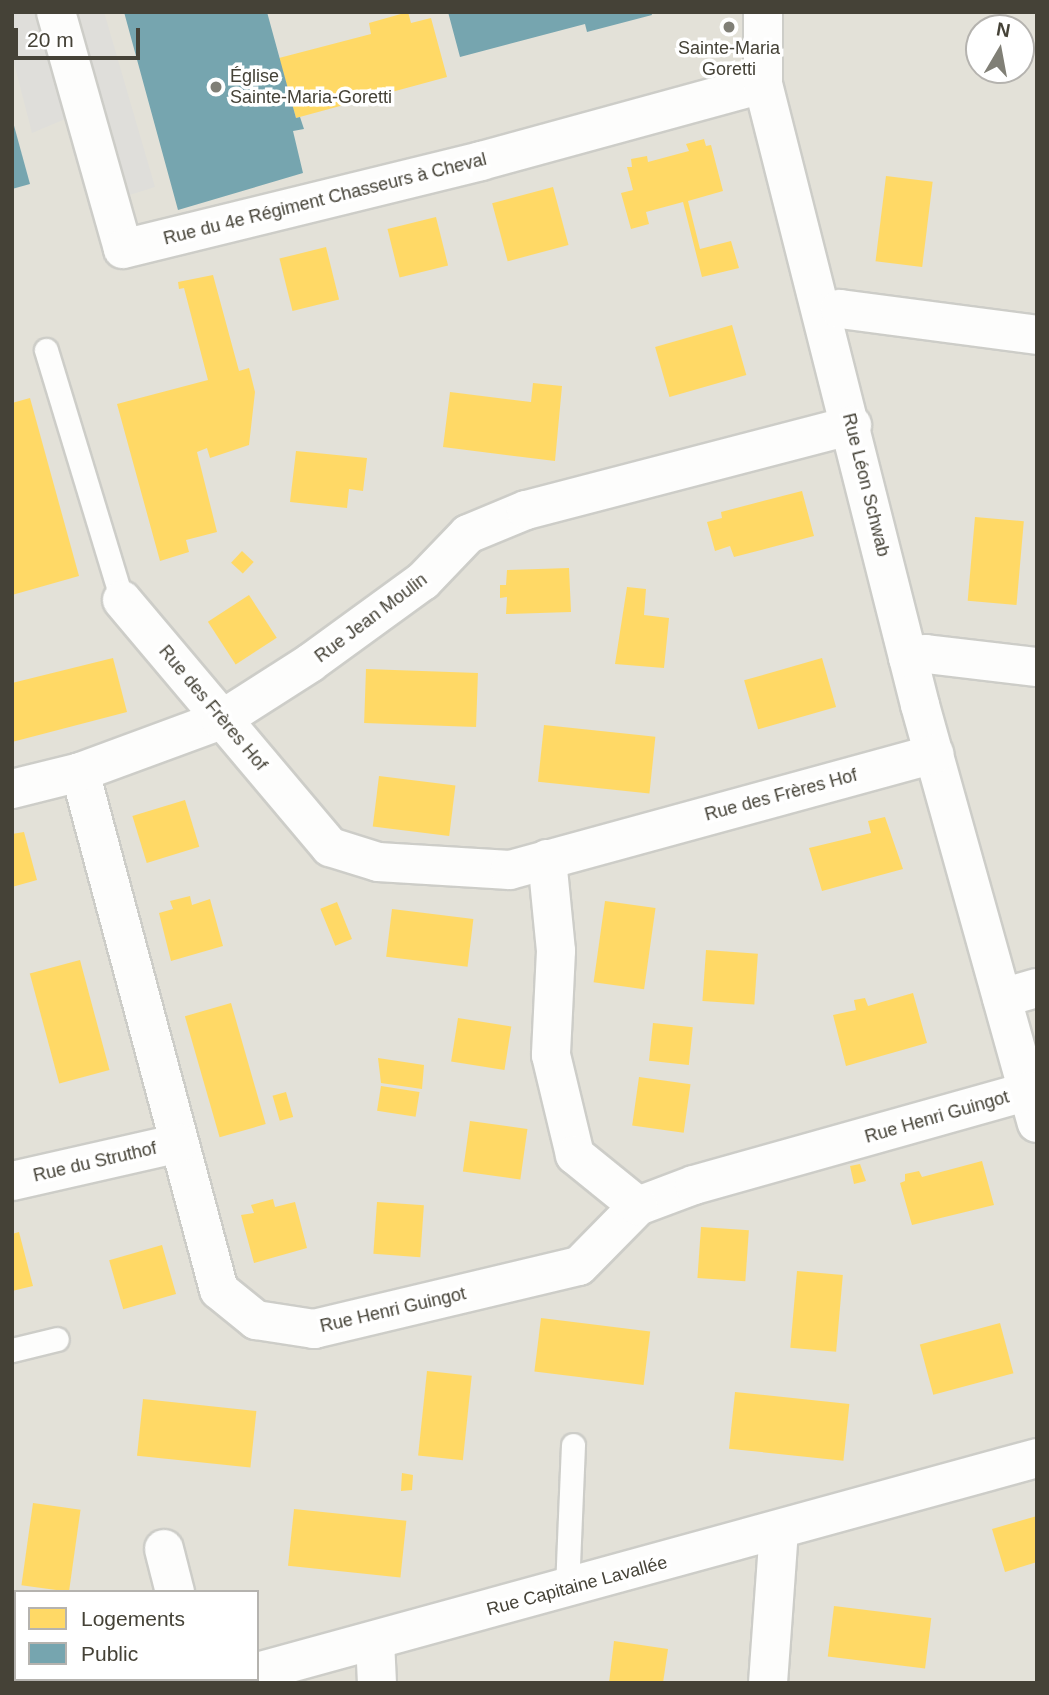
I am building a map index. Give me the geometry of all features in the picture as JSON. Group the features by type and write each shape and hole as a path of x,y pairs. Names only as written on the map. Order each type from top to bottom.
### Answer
{"street":[{"name":"Rue du 4e Régiment Chasseurs à Cheval","path":"56,12 123,249 481,160 764,84"},
{"name":"Rue Léon Schwab","path":"763,12 764,84 934,754 1019,993 1032,1107"},
{"path":"823,314 840,309 1037,335"},
{"name":"Rue Jean Moulin","path":"12,789 80,772 221,720 310,663 423,581 468,534 526,510 852,425"},
{"name":"Rue des Frères Hof","path":"122,600 330,847 378,862 510,870 934,754"},
{"path":"908,657 926,654 1037,667"},
{"name":"Rue Henri Guingot","path":"80,772 219,1290 256,1321 314,1329 579,1266 638,1206 694,1185 1032,1107"},
{"path":"547,859 556,951 551,1055 575,1155 638,1206"},
{"name":"Rue du Struthof","path":"12,1181 179,1143"},
{"name":"Rue Capitaine Lavallée","path":"259,1671 779,1531 1037,1458"},
{"path":"768,1683 779,1531"},
{"path":"164,1549 174,1590"},
{"path":"376,1641 377,1683"}],"lane":[{"name":"Rue des Frères Hof","path":"46,350 122,600"},
{"path":"12,1350 57,1339"},
{"path":"567,1588 573,1445"}],"shaded area":[{"path":"12,12 1037,12 1037,1683 12,1683"},
{"path":"12,12 104,12 155,187 110,201 84,111 32,133 12,55"}],"building: Logements":[{"path":"408,12 411,23 431,18 447,77 296,118 279,58 371,34 369,23"},
{"path":"704,139 706,146 711,145 723,191 688,201 700,249 731,241 739,268 702,277 683,202 646,212 649,224 631,229 621,193 633,190 627,167 632,167 631,159 647,156 648,162 689,151 686,144"},
{"path":"886,176 933,182 922,267 876,261"},
{"path":"553,187 569,245 508,261 492,203"},
{"path":"436,217 448,266 400,278 387,229"},
{"path":"326,247 339,299 292,311 279,259"},
{"path":"213,275 239,371 249,368 255,392 249,445 210,458 207,448 197,452 217,532 186,540 189,552 160,561 117,404 208,380 184,288 179,289 178,282"},
{"path":"732,325 746,375 669,397 655,347"},
{"path":"533,383 562,386 555,461 443,447 450,392 531,402"},
{"path":"30,398 79,576 12,595 12,403"},
{"path":"296,451 367,458 363,491 349,489 347,508 290,502"},
{"path":"802,491 814,536 734,557 730,546 715,551 707,522 722,518 721,512"},
{"path":"975,517 1024,521 1016,605 968,601"},
{"path":"242,551 254,562 243,574 231,563"},
{"path":"569,568 571,612 506,614 507,597 500,598 500,585 506,585 507,570"},
{"path":"627,587 646,589 644,615 669,618 664,668 615,664"},
{"path":"249,595 277,638 236,664 208,622"},
{"path":"113,658 127,712 12,742 12,683"},
{"path":"822,658 836,707 758,729 744,680"},
{"path":"366,669 478,673 476,727 364,723"},
{"path":"544,725 655,737 649,793 538,782"},
{"path":"379,776 455,785 449,836 373,827"},
{"path":"185,800 199,847 147,863 132,816"},
{"path":"885,817 903,869 822,891 809,848 871,833 868,821"},
{"path":"24,832 37,880 12,887 12,834"},
{"path":"190,896 192,905 210,899 223,946 171,961 159,913 173,909 170,901"},
{"path":"605,901 656,908 644,989 594,982"},
{"path":"337,902 352,939 335,946 320,909"},
{"path":"392,909 473,919 468,967 386,957"},
{"path":"706,950 758,954 754,1005 702,1001"},
{"path":"80,960 110,1070 59,1084 30,973"},
{"path":"913,993 927,1043 846,1066 833,1015 856,1010 854,1000 865,998 868,1006"},
{"path":"231,1003 266,1124 220,1137 185,1016"},
{"path":"458,1018 511,1026 504,1070 451,1061"},
{"path":"653,1023 693,1027 689,1065 649,1061"},
{"path":"378,1058 424,1065 422,1089 381,1083"},
{"path":"639,1077 690,1084 684,1133 632,1126"},
{"path":"381,1086 420,1092 416,1117 377,1111"},
{"path":"286,1092 293,1117 280,1121 273,1096"},
{"path":"470,1121 527,1129 520,1180 463,1172"},
{"path":"982,1161 994,1205 912,1225 900,1183 905,1181 905,1174 919,1171 922,1177"},
{"path":"860,1164 866,1181 854,1184 850,1166"},
{"path":"273,1199 275,1207 295,1202 307,1248 254,1263 241,1215 254,1213 251,1205"},
{"path":"377,1202 424,1205 420,1257 373,1254"},
{"path":"701,1227 749,1230 745,1281 697,1278"},
{"path":"19,1232 33,1286 12,1291 12,1234"},
{"path":"162,1245 176,1294 123,1309 109,1260"},
{"path":"797,1271 843,1275 836,1352 790,1348"},
{"path":"541,1318 650,1331 644,1385 534,1372"},
{"path":"1000,1323 1013,1373 933,1395 920,1344"},
{"path":"427,1371 472,1376 463,1460 418,1456"},
{"path":"735,1392 849,1404 843,1461 729,1449"},
{"path":"143,1399 256,1411 250,1468 137,1456"},
{"path":"402,1473 413,1475 412,1490 401,1491"},
{"path":"33,1503 81,1510 69,1590 21,1585"},
{"path":"294,1509 406,1521 400,1577 288,1566"},
{"path":"1037,1516 1037,1562 1005,1572 992,1529"},
{"path":"834,1606 931,1618 925,1669 828,1657"},
{"path":"614,1641 668,1649 663,1683 609,1683"}],"building: Public":[{"name":"Église Sainte-Maria-Goretti","path":"124,12 267,12 296,118 300,117 304,129 293,131 303,173 178,210"},
{"path":"448,12 651,12 652,15 587,32 585,24 460,57"},
{"path":"12,123 30,184 12,189"}],"place":[{"name":"Sainte-Maria Goretti","path":"729,27"},
{"name":"Église Sainte-Maria-Goretti","path":"216,87"}]}
